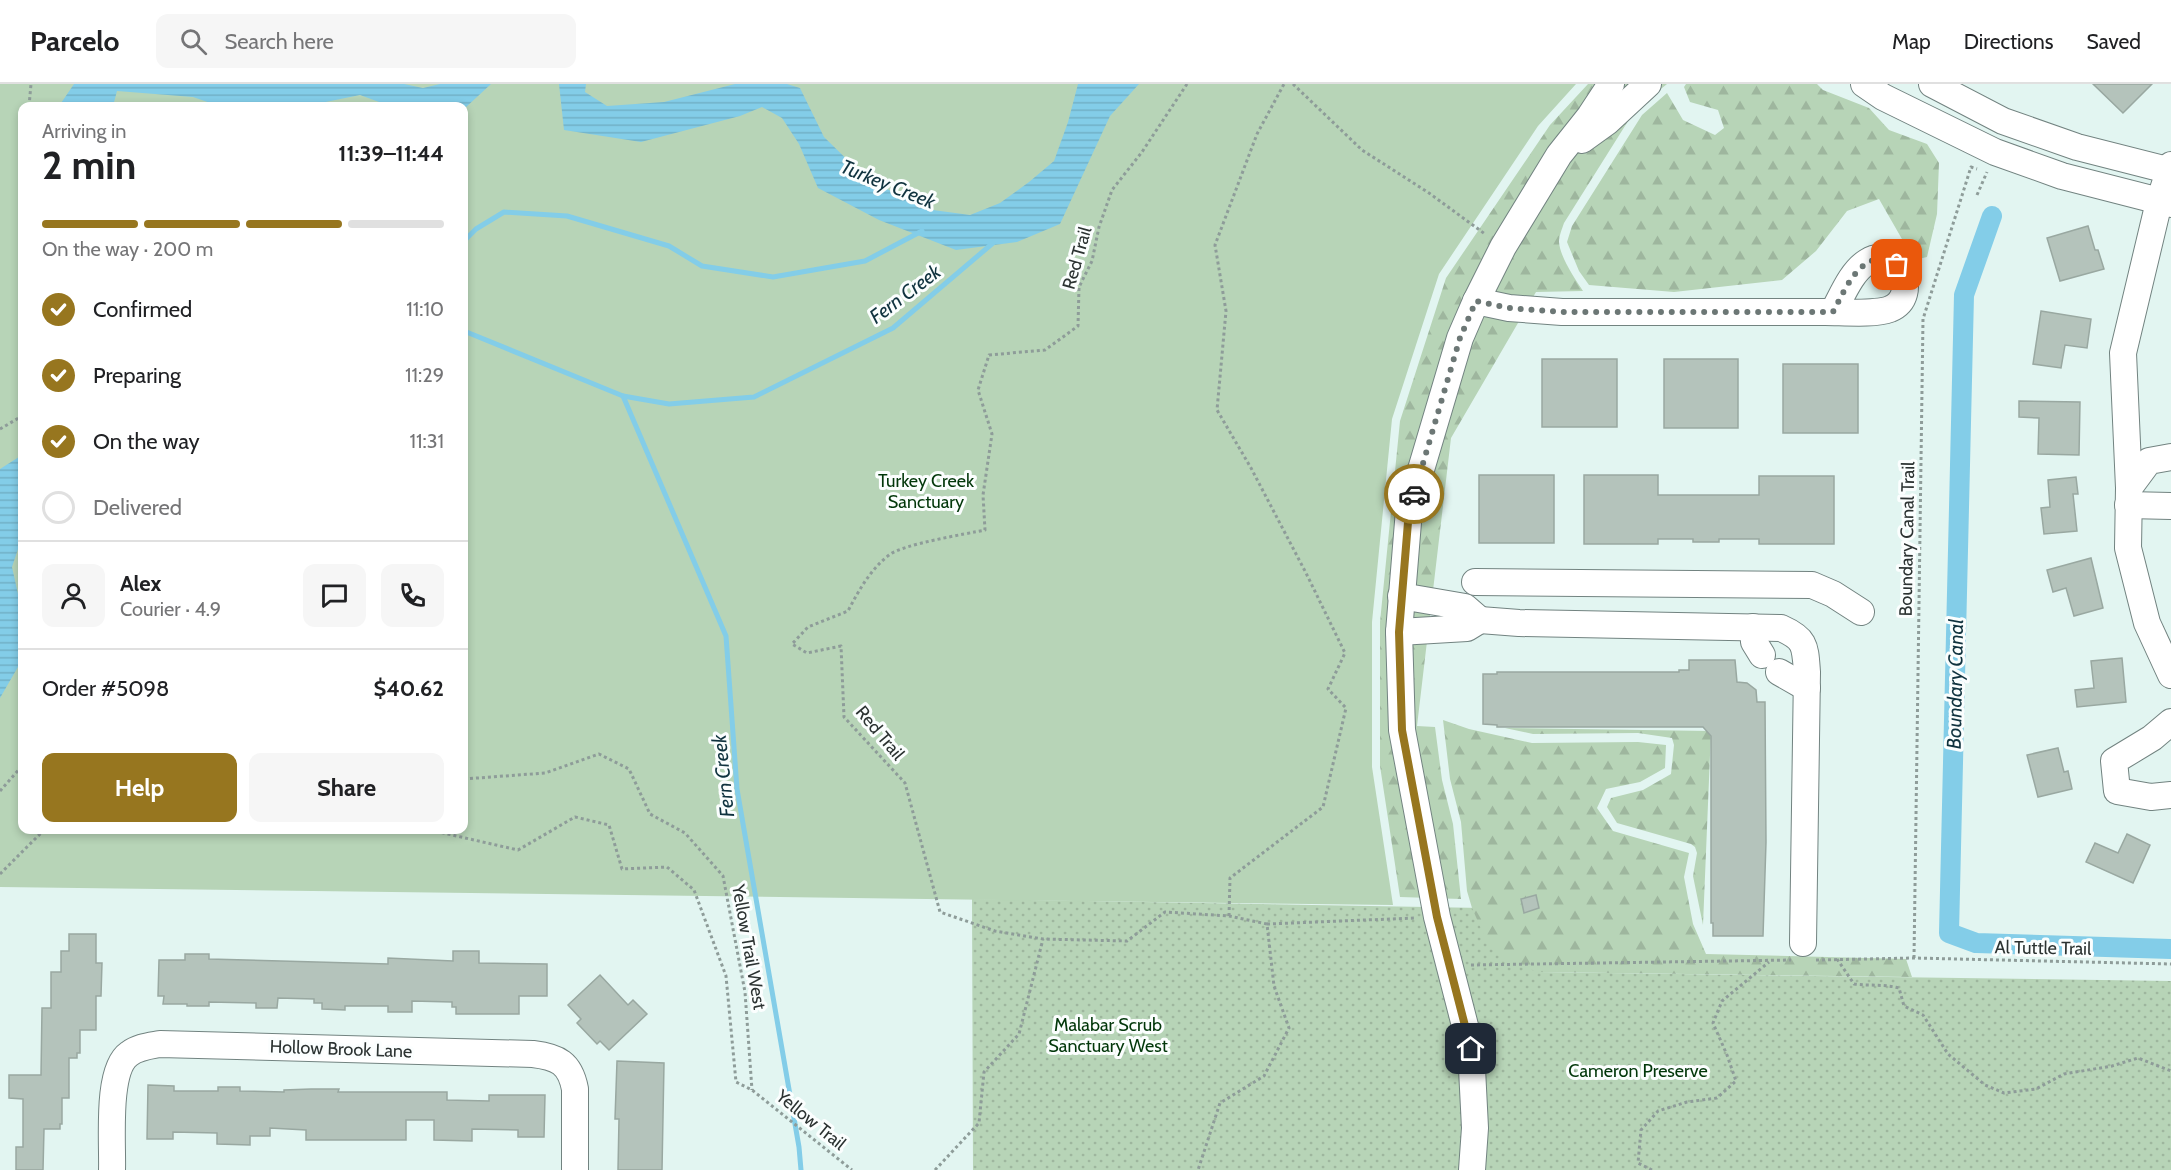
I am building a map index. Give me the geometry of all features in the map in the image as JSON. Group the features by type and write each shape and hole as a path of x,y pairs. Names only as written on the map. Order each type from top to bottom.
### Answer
{"street":[{"path":"1472,1170 1475,1128 1471,1049 1437,917 1402,730 1399,632 1409,510 1460,338 1476,301 1503,247 1559,156 1611,84"},
{"path":"1559,156 1607,122 1647,84"},
{"path":"1864,84 1991,162 2062,176 2165,203"},
{"path":"1932,84 2003,121 2077,147 2170,169 2165,203 2123,353 2129,497 2128,548 2147,622 2171,675"},
{"path":"1476,301 1509,308 1562,312 1833,312"},
{"path":"2129,497 2149,461 2171,457"},
{"path":"2129,497 2171,506"},
{"path":"1475,582 1812,585 1833,594 1861,612"},
{"path":"1634,625 1635,585"},
{"path":"1401,596 1465,607 1480,620"},
{"path":"1399,632 1467,628 1480,620 1519,623 1781,628 1798,635 1805,648 1806,688 1804,954"},
{"path":"1753,627 1754,642 1770,664 1806,688"},
{"path":"2171,722 2152,738 2114,761 2117,791 2151,797 2171,795"},
{"name":"Hollow Brook Lane","path":"112,1170 115,1083 121,1062 128,1054 139,1048 160,1044 533,1054 551,1057 564,1064 572,1076 575,1089 575,1170"}],"path":[{"path":"29,102 31,84"},
{"name":"Red Trail","path":"1187,84 1142,152 1112,190 1099,227 1092,261 1079,287 1078,326 1045,350 989,356 978,390 992,434 983,495 985,530 891,553 864,581 848,611 808,627 792,644 807,653 841,646 844,717 905,783 940,912 995,931 1043,939 1127,941 1165,912 1229,916 1267,924 1437,917"},
{"path":"1229,916 1230,878 1323,807 1346,708 1328,689 1345,654 1268,499 1217,410 1226,311 1215,245 1257,134 1284,84"},
{"path":"1293,84 1362,150 1429,193 1503,247"},
{"path":"1977,195 1991,162"},
{"name":"Boundary Canal Trail","path":"1914,958 1923,319 1971,167 1991,162"},
{"path":"0,429 18,418"},
{"name":"Yellow Trail West","path":"468,779 544,773 599,754 629,769 650,814 685,833 723,876 745,992 752,1090"},
{"path":"0,791 18,771"},
{"name":"Yellow Trail","path":"448,834 518,850 575,817 609,825 622,869 667,867 694,890 726,976 736,1082 752,1090 852,1170"},
{"path":"0,874 40,834"},
{"path":"1198,1170 1220,1103 1264,1076 1289,1028 1274,986 1267,924"},
{"path":"935,1170 979,1123 984,1072 1018,1034 1043,939"},
{"name":"Al Tuttle Trail","path":"1450,966 1770,961 1804,954 1838,959 1914,958 2171,964"},
{"path":"1838,959 1854,984 1870,986 1885,984 1899,988 1904,1006 1923,1015 1948,1054 1984,1085 2004,1093 2036,1089 2064,1074 2112,1066 2138,1058 2171,1071"},
{"path":"1652,1170 1638,1163 1641,1130 1658,1111 1687,1102 1717,1098 1736,1081 1713,1023 1722,1001 1770,961"}],"green space":[{"name":"Turkey Creek Sanctuary","path":"0,84 1576,84 1538,126 1439,274 1392,419 1372,622 1372,767 1393,905 0,887"},
{"path":"1588,84 1667,84 1635,110 1564,223 1559,237 1560,248 1568,268 1583,291 1536,292 1451,438 1417,726 1435,727 1442,780 1453,824 1461,899 1400,897 1380,766 1380,622 1400,421 1446,278 1550,125"},
{"path":"1686,84 1817,84 1823,90 1869,108 1889,130 1927,144 1939,163 1937,214 1927,257 1914,260 1879,199 1847,211 1816,251 1782,280 1674,292 1589,285 1579,271 1567,242 1572,226 1642,115 1667,93 1683,120 1715,135 1724,128 1718,110 1690,102 1684,87"},
{"path":"1443,720 1469,729 1532,743 1638,742 1666,745 1665,768 1640,782 1606,789 1597,808 1613,831 1689,853 1684,877 1693,924 1706,954 1906,959 1912,977 1538,972 1506,960 1487,942 1467,891 1461,822 1450,779"},
{"path":"1505,728 1711,731 1703,925 1693,876 1697,853 1695,847 1617,823 1607,807 1611,798 1643,790 1671,774 1674,745 1672,738 1638,733 1533,734"},
{"path":"972,899 1538,909 1539,972 2171,981 2171,1170 973,1170"}],"water":[{"path":"74,84 404,84 423,88 440,84 491,84 468,105 468,102 379,102 360,95 326,102 207,102 193,97 117,91 114,102 62,102"},
{"path":"559,84 586,84 585,92 607,106 664,102 735,84 787,84 800,88 824,137 869,181 933,210 970,215 1000,203 1054,161 1078,84 1139,84 1110,116 1060,224 1017,242 956,250 879,220 818,188 799,144 782,118 762,107 740,116 641,142 564,130"},
{"path":"18,458 18,549 12,567 18,594 18,667 0,698 0,469"}],"building":[{"path":"2093,84 2152,84 2123,113"},
{"path":"2088,226 2095,250 2098,250 2104,269 2060,281 2047,238"},
{"path":"2041,311 2091,319 2087,348 2065,345 2061,368 2033,364"},
{"path":"1542,359 1617,359 1617,427 1542,427"},
{"path":"1664,359 1738,359 1738,428 1664,428"},
{"path":"1783,364 1858,364 1858,433 1783,433"},
{"path":"2019,401 2080,402 2079,455 2038,454 2039,418 2019,417"},
{"path":"1479,475 1554,475 1554,543 1479,543"},
{"path":"1584,475 1658,475 1658,495 1759,495 1759,476 1834,476 1834,544 1759,544 1759,539 1719,539 1719,542 1693,542 1693,539 1658,539 1658,544 1584,544"},
{"path":"2076,477 2078,494 2073,494 2077,531 2044,534 2041,508 2050,507 2048,480"},
{"path":"2091,558 2103,608 2074,616 2066,588 2053,592 2047,570"},
{"path":"2122,658 2126,702 2077,707 2075,690 2094,688 2091,661"},
{"path":"1689,660 1735,660 1737,682 1747,683 1756,690 1757,702 1765,702 1766,842 1763,936 1713,936 1713,923 1711,923 1711,736 1703,727 1497,727 1497,725 1483,724 1483,674 1497,674 1497,672 1679,672 1679,670 1689,670"},
{"path":"2058,748 2064,772 2068,771 2072,789 2038,797 2027,755"},
{"path":"2127,834 2150,845 2133,883 2086,862 2095,843 2118,853"},
{"path":"1536,895 1539,908 1524,913 1521,899"},
{"path":"69,934 96,934 96,963 102,963 101,996 96,996 96,1030 80,1030 80,1053 77,1053 77,1058 69,1058 69,1098 62,1098 60,1129 44,1129 43,1170 16,1170 16,1147 23,1147 23,1099 9,1098 9,1075 41,1075 42,1008 51,1008 51,972 61,972 61,951 69,951"},
{"path":"453,951 479,951 479,963 547,964 547,996 519,996 519,1014 456,1014 456,1007 452,1007 452,1002 412,1001 412,1012 388,1012 388,1006 345,1006 345,1010 322,1009 322,1003 314,1003 314,999 278,998 277,1008 256,1008 256,1003 209,1002 209,1006 187,1006 187,1004 163,1004 164,996 158,996 159,960 185,960 185,954 209,954 209,959 388,964 388,958 453,961"},
{"path":"600,975 628,1005 633,1000 647,1014 609,1050 600,1041 597,1044 577,1023 581,1019 568,1005"},
{"path":"617,1061 664,1063 662,1170 618,1170 619,1119 615,1119"},
{"path":"148,1085 174,1086 174,1091 218,1091 218,1087 240,1087 240,1091 284,1092 284,1090 339,1089 338,1092 447,1092 447,1100 489,1101 489,1095 545,1095 544,1137 518,1137 518,1130 472,1129 472,1141 434,1140 434,1120 406,1120 406,1140 306,1140 306,1130 270,1128 270,1136 250,1136 250,1145 217,1144 217,1133 173,1132 173,1139 147,1139"}],"waterway":[{"path":"468,237 476,229 504,212 567,216 669,246 702,266 773,277 865,261 922,231"},
{"name":"Boundary Canal","path":"1992,216 1964,295 1949,933 1976,943 2171,949"},
{"name":"Fern Creek","path":"623,396 669,404 754,397 893,328 993,243"},
{"name":"Fern Creek","path":"468,333 623,396 726,636 737,789 799,1147 801,1170"}],"way so far":[{"path":"1414,494 1460,338 1476,301 1509,308 1562,312 1833,312 1851,280 1868,262 1882,258 1897,265"}],"route":[{"path":"1414,494 1409,510 1399,632 1402,730 1437,917 1471,1049"}],"water label":[{"name":"Turkey Creek","path":"888,184"}],"park label":[{"name":"Malabar Scrub Sanctuary West","path":"1108,1035"},
{"name":"Cameron Preserve","path":"1638,1071"}]}
